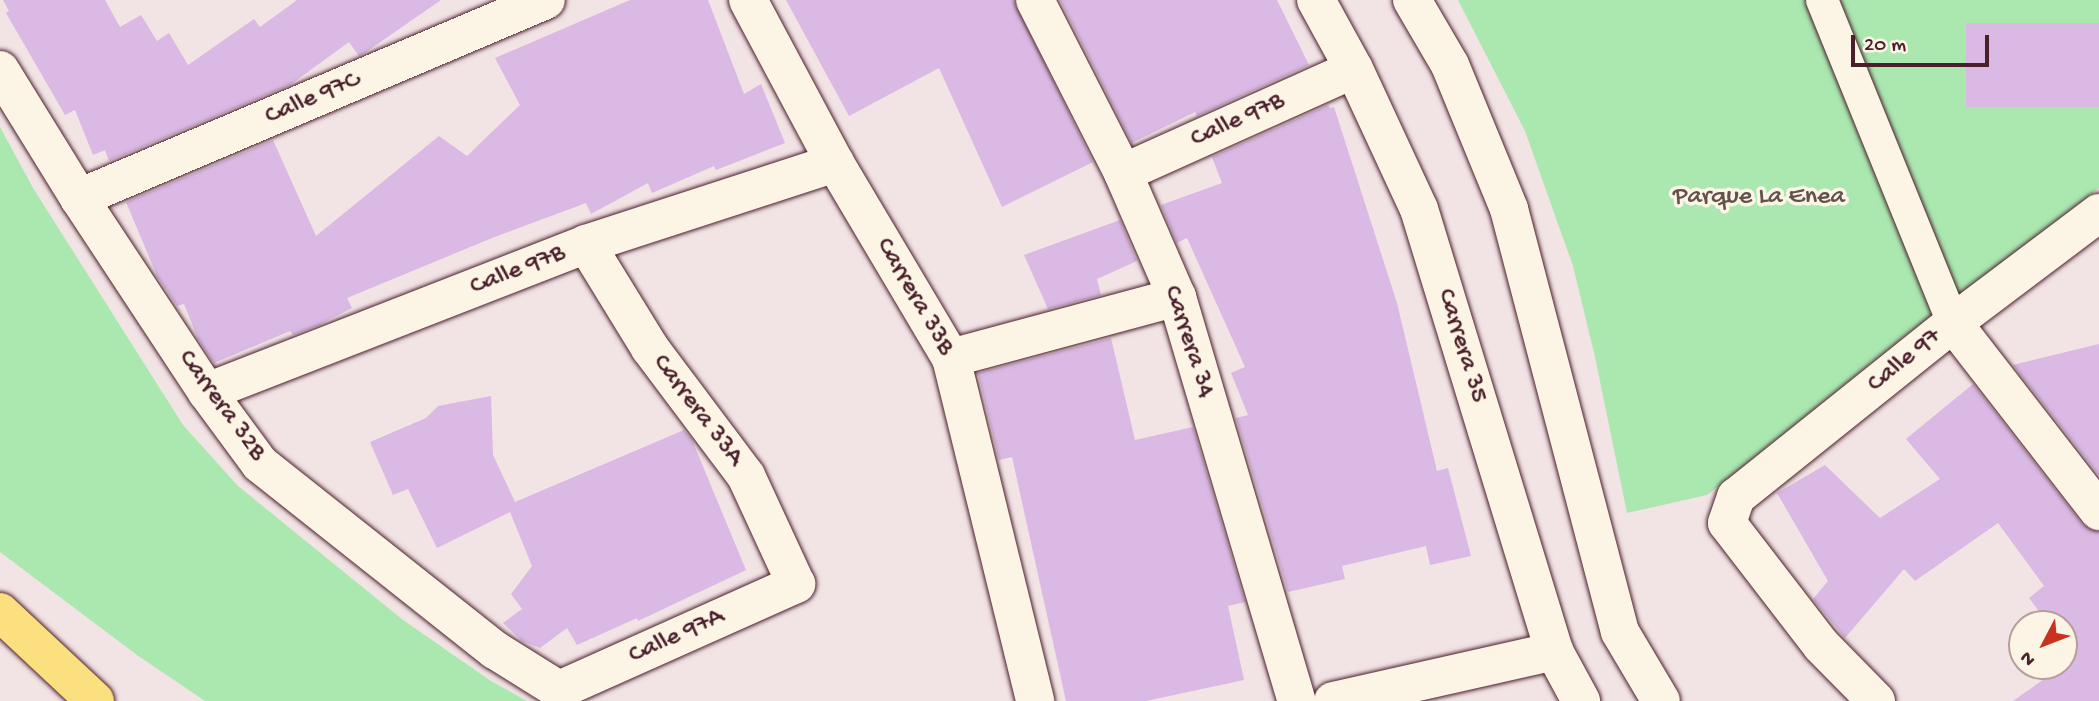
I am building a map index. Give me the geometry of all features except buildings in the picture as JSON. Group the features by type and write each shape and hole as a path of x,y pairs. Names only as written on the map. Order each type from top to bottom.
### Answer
{"highway":[{"path":"0,612 95,701"}],"street":[{"name":"Calle 97C","path":"79,198 546,0"},
{"name":"Carrera 33B","path":"748,0 835,163 951,358 1035,701"},
{"name":"Carrera 34","path":"1035,0 1123,173 1177,297 1297,701"},
{"name":"Carrera 35","path":"1316,0 1354,69 1419,209 1554,651 1581,701"},
{"path":"1412,0 1450,65 1509,209 1620,632 1661,701"},
{"path":"1822,0 1953,323 2099,511"},
{"name":"Calle 97B","path":"1123,173 1354,69"},
{"name":"Carrera 32B","path":"0,70 79,198 207,392 260,464 495,650 559,690"},
{"name":"Calle 97B","path":"207,392 586,244 835,163"},
{"name":"Calle 97","path":"1876,701 1821,645 1727,523 1736,498 1953,323 2099,213"},
{"name":"Carrera 33A","path":"586,244 650,348 746,476 796,584"},
{"path":"951,358 1177,297"},
{"name":"Calle 97A","path":"559,690 796,584"},
{"path":"1333,701 1554,651"}],"green space":[{"name":"Parque La Enea","path":"1458,0 2099,0 2099,188 1905,336 1707,495 1627,513 1573,266 1525,131"},
{"path":"0,127 33,188 183,425 238,486 403,620 491,681 527,701 205,701 137,655 0,552"}]}
